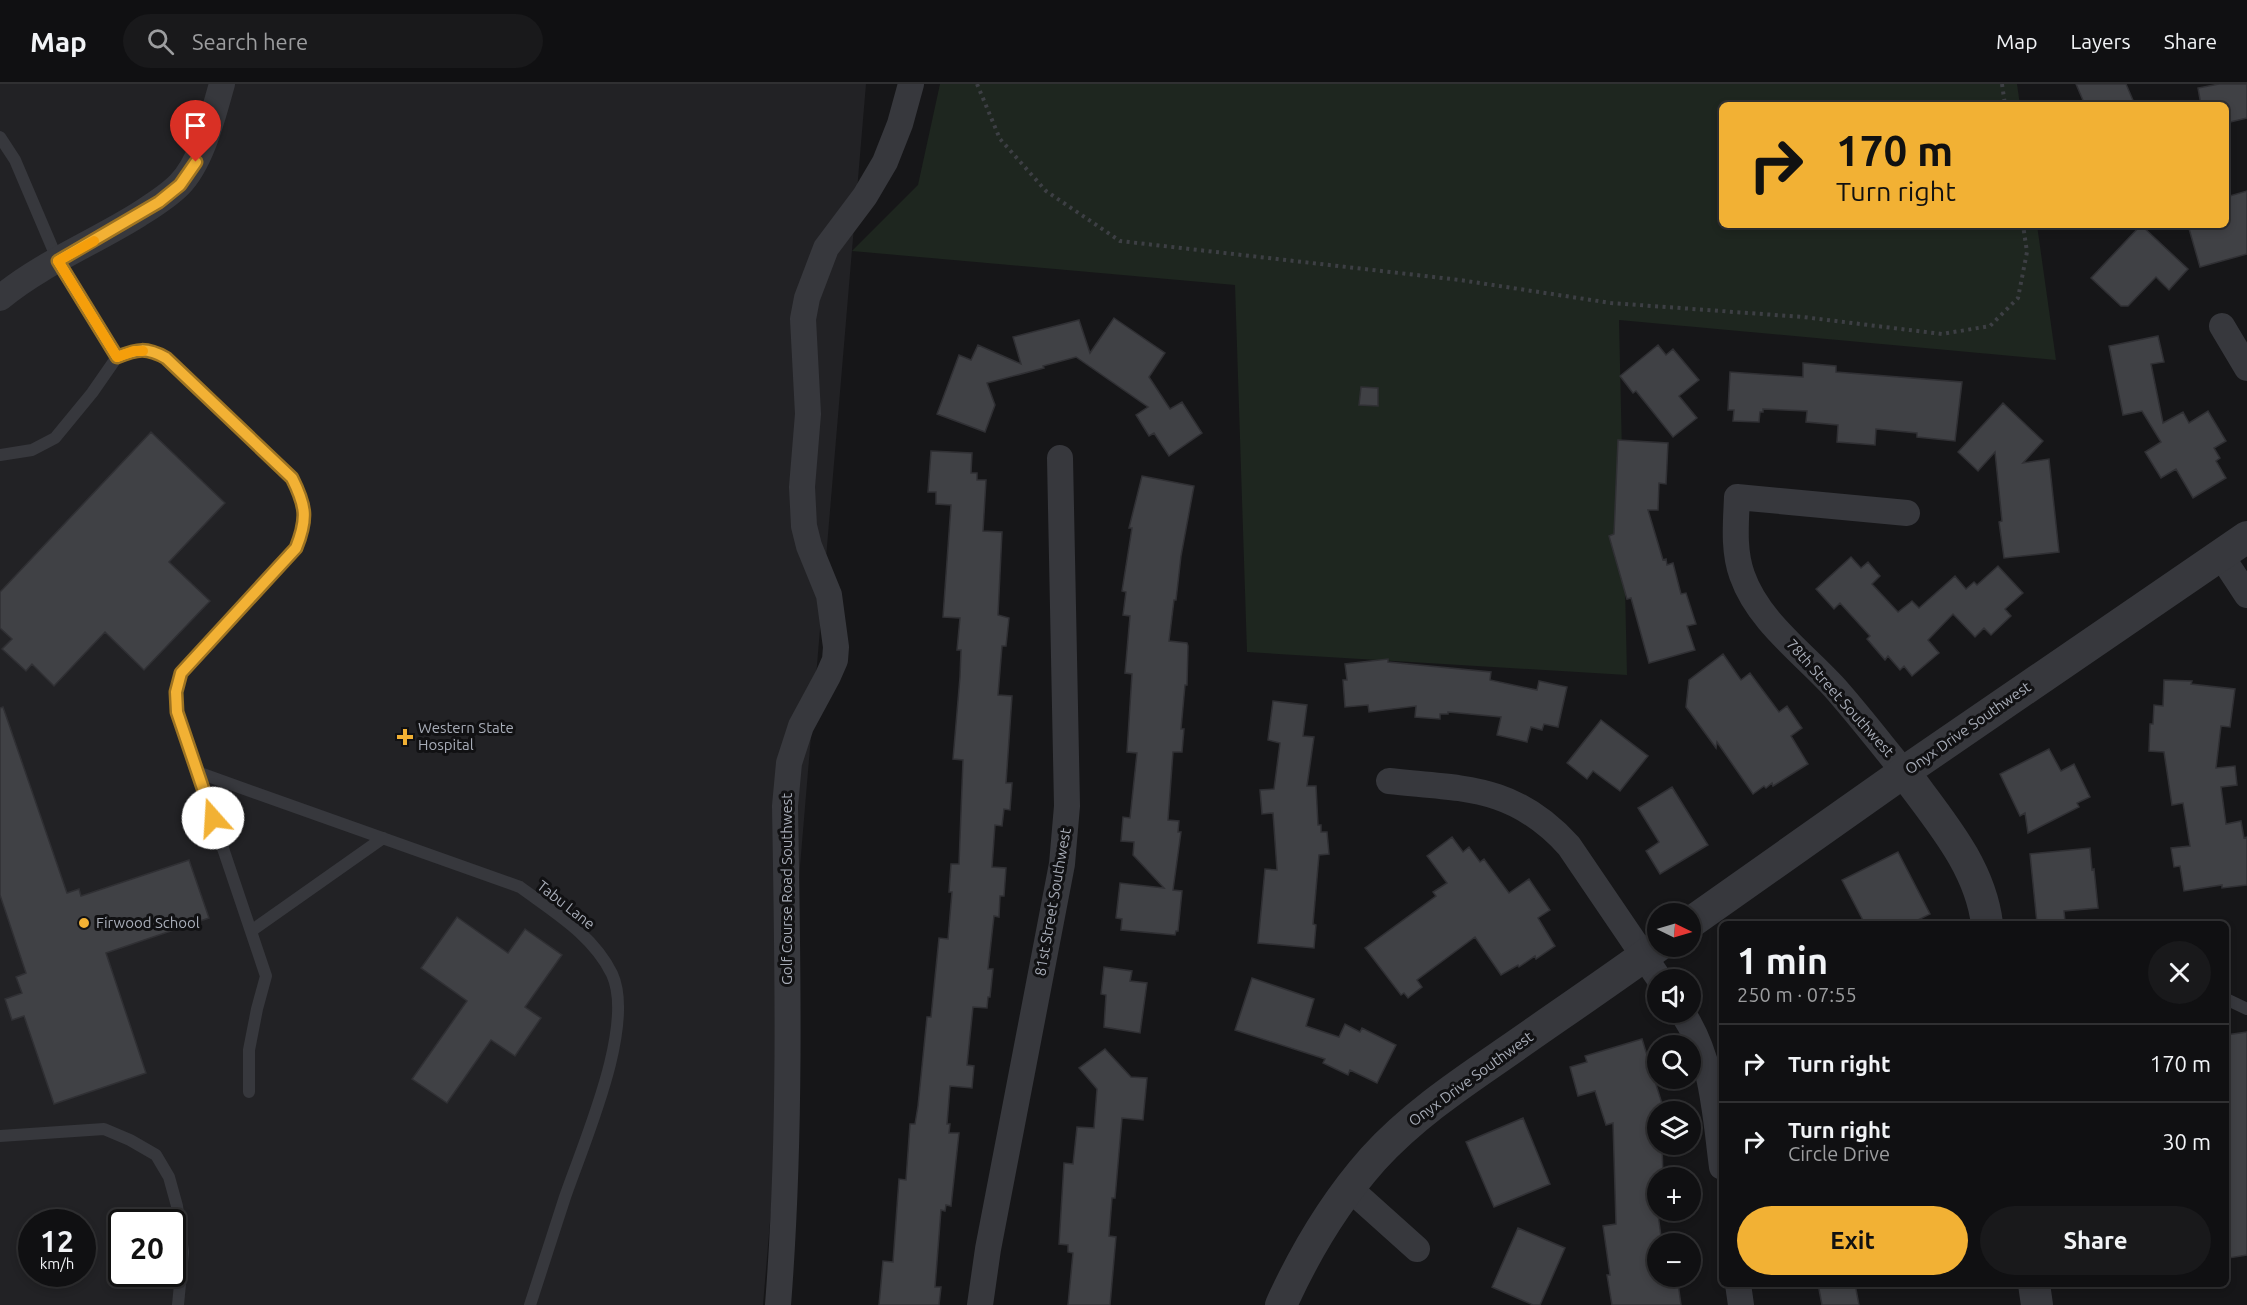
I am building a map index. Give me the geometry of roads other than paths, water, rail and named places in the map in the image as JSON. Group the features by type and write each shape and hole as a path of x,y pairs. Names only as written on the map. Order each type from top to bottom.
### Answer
{"street":[{"path":"0,298 21,281 159,202 180,185 196,162 222,84"},
{"name":"Golf Course Road Southwest","path":"778,1305 788,1111 785,806 789,763 801,726 835,660 836,647 830,595 809,546 804,526 802,488 808,414 803,320 807,298 826,248 865,196 885,162 900,124 911,84"},
{"path":"2222,326 2247,368"},
{"name":"81st Street Southwest","path":"980,1305 990,1238 1066,835 1060,458"},
{"name":"78th Street Southwest","path":"1907,513 1737,497 1737,555 1742,574 1754,601 1765,617 1836,689 1904,772 1961,851 1976,882 1986,921"},
{"name":"Onyx Drive Southwest","path":"1701,915 1904,772 2247,537"},
{"path":"2220,554 2247,595"},
{"path":"1389,781 1480,791 1524,808 1553,829 1569,846 1654,961"},
{"name":"Onyx Drive Southwest","path":"1281,1305 1311,1244 1349,1188 1387,1145 1429,1107 1654,961"},
{"path":"1689,1023 1706,1058 1719,1147"},
{"path":"1349,1188 1418,1249"},
{"path":"1738,1287 1741,1305"},
{"path":"2034,1287 2037,1305"}],"lane":[{"path":"0,137 15,160 58,261 117,357"},
{"path":"0,455 32,450 55,438 92,393 117,357 134,351 152,351 166,358 292,478 300,495 305,511 303,529 296,548 181,673 176,692 177,712 266,976 256,1009 249,1050 249,1092"},
{"name":"Tabu Lane","path":"197,772 520,888 565,920 594,946 612,975 618,1003 609,1073 564,1198 530,1305"},
{"path":"251,931 383,838"},
{"path":"2229,1000 2247,1009"},
{"path":"0,1136 104,1129 156,1155 169,1177 177,1206 183,1252 178,1305"}],"place":[{"name":"Western State Hospital","path":"405,737"},
{"name":"Firwood School","path":"84,923"}]}
